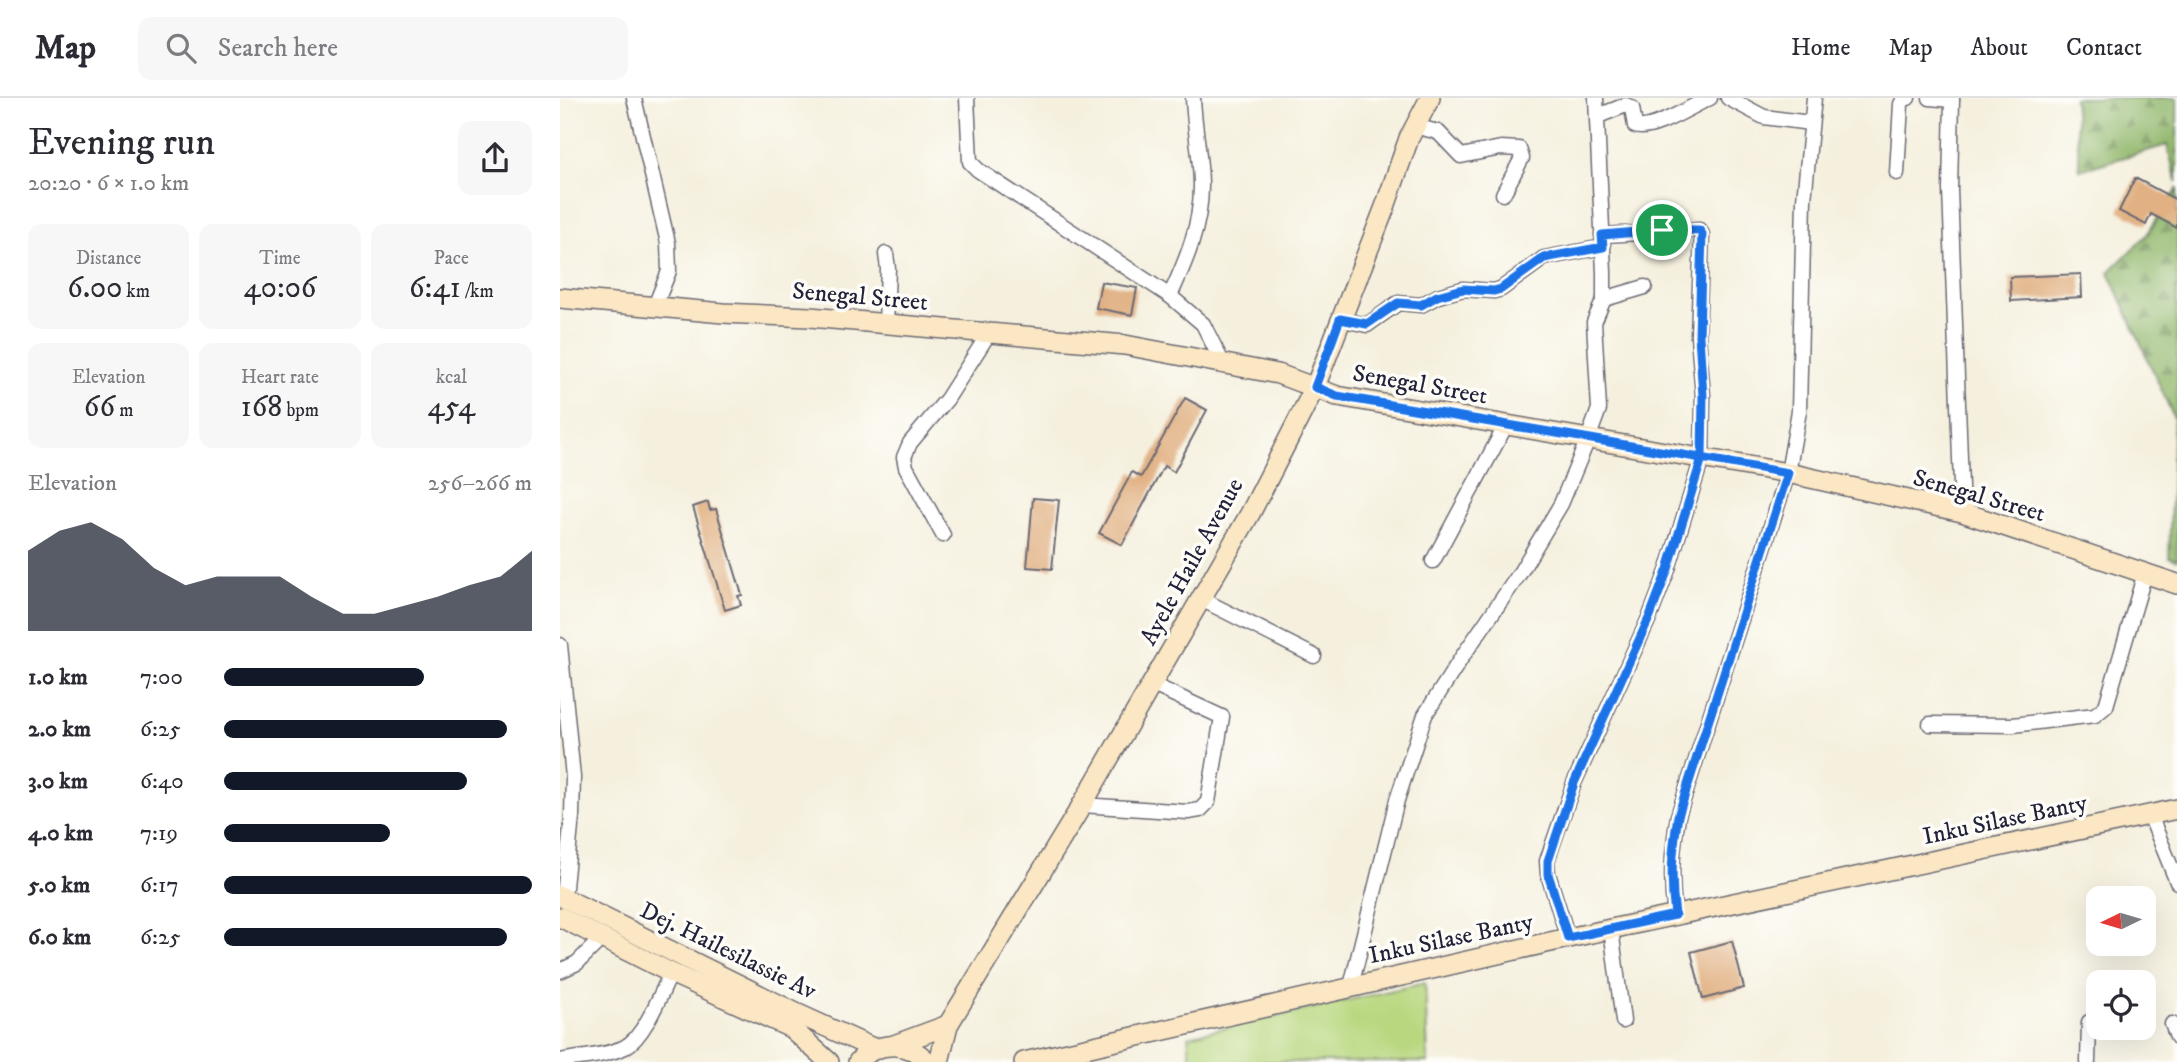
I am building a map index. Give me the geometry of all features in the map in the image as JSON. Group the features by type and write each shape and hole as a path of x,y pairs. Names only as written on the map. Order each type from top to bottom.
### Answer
{"main road":[{"name":"Ayele Haile Avenue","path":"939,1062 948,1026 1082,805 1251,512 1315,387 1414,126 1430,98"},
{"name":"Senegal Street","path":"560,298 1082,340 1222,362 1278,374 1337,396 1788,473 1962,512 2177,584"},
{"name":"Inku Silase Banty","path":"1024,1062 1568,938 2177,809"},
{"name":"Dej. Hailesilassie Av","path":"561,903 603,937 671,973 791,1028 829,1062"},
{"name":"Dej. Hailesilassie Av","path":"561,903 798,1014 884,1047 915,1051 928,1062"},
{"path":"858,1062 884,1047 948,1026"}],"street":[{"path":"634,98 668,243 669,271 655,306"},
{"path":"967,98 970,162 978,170 1170,296 1203,324 1222,362"},
{"path":"1170,296 1194,240 1198,214 1201,185 1193,98"},
{"path":"1350,986 1396,800 1425,715 1518,576 1560,504 1599,409 1594,322 1604,299 1596,98"},
{"path":"1598,116 1630,106 1635,125 1642,128 1710,98"},
{"path":"1728,98 1764,117 1810,123"},
{"path":"1675,915 1671,855 1678,816 1788,473 1799,411 1804,200 1814,98"},
{"path":"1897,173 1901,104 1908,98"},
{"path":"1930,98 1952,99 1950,190 1962,512"},
{"path":"1414,126 1438,132 1461,156 1502,148 1519,149 1522,158 1503,194"},
{"path":"1340,319 1367,324 1398,303 1421,305 1437,296 1463,289 1501,289 1544,258 1602,241 1662,230 1699,230 1702,234 1699,336 1703,396 1702,458 1663,581 1574,783 1548,861 1548,874 1568,938"},
{"path":"886,254 886,324"},
{"path":"1604,299 1645,287"},
{"path":"943,536 906,467 904,457 911,443 947,399 989,333"},
{"path":"1433,561 1506,425"},
{"path":"1930,724 2013,725 2095,715 2106,706 2145,573"},
{"path":"1201,599 1314,656"},
{"path":"560,645 573,778 572,816 561,903"},
{"path":"1082,805 1188,811 1200,810 1208,802 1222,716 1151,684"},
{"path":"2150,815 2177,881"},
{"path":"1611,929 1623,1021"},
{"path":"560,971 577,963 603,937"},
{"path":"560,1060 626,1046 646,1022 671,973"},
{"path":"2088,1062 2089,1040"}],"green space":[{"path":"2074,98 2177,98 2177,182 2167,145 2080,170"},
{"path":"2177,189 2177,560 2169,557 2174,418 2109,272 2146,236"},
{"path":"1425,983 1428,1062 1191,1062 1188,1036"}],"building":[{"path":"2135,178 2177,200 2177,228 2151,214 2146,225 2119,211"},
{"path":"2081,274 2082,297 2011,301 2010,277"},
{"path":"1101,282 1137,288 1132,315 1096,308"},
{"path":"1185,398 1207,410 1174,472 1164,466 1122,545 1099,533 1132,472 1141,477"},
{"path":"1033,498 1059,500 1052,569 1027,567"},
{"path":"708,502 710,510 716,509 742,595 738,596 741,605 725,610 693,507"},
{"path":"1732,941 1744,988 1703,999 1691,952"}],"route":[{"path":"1662,230 1602,235 1603,247 1544,258 1501,289 1494,291 1463,289 1450,291 1421,305 1398,303 1367,324 1340,319 1315,387 1337,396 1702,458 1788,473 1678,816 1671,855 1675,915 1568,938 1548,874 1548,861 1574,783 1650,616 1668,569 1702,458 1703,396 1699,336 1702,234 1699,230 1662,230"}]}
